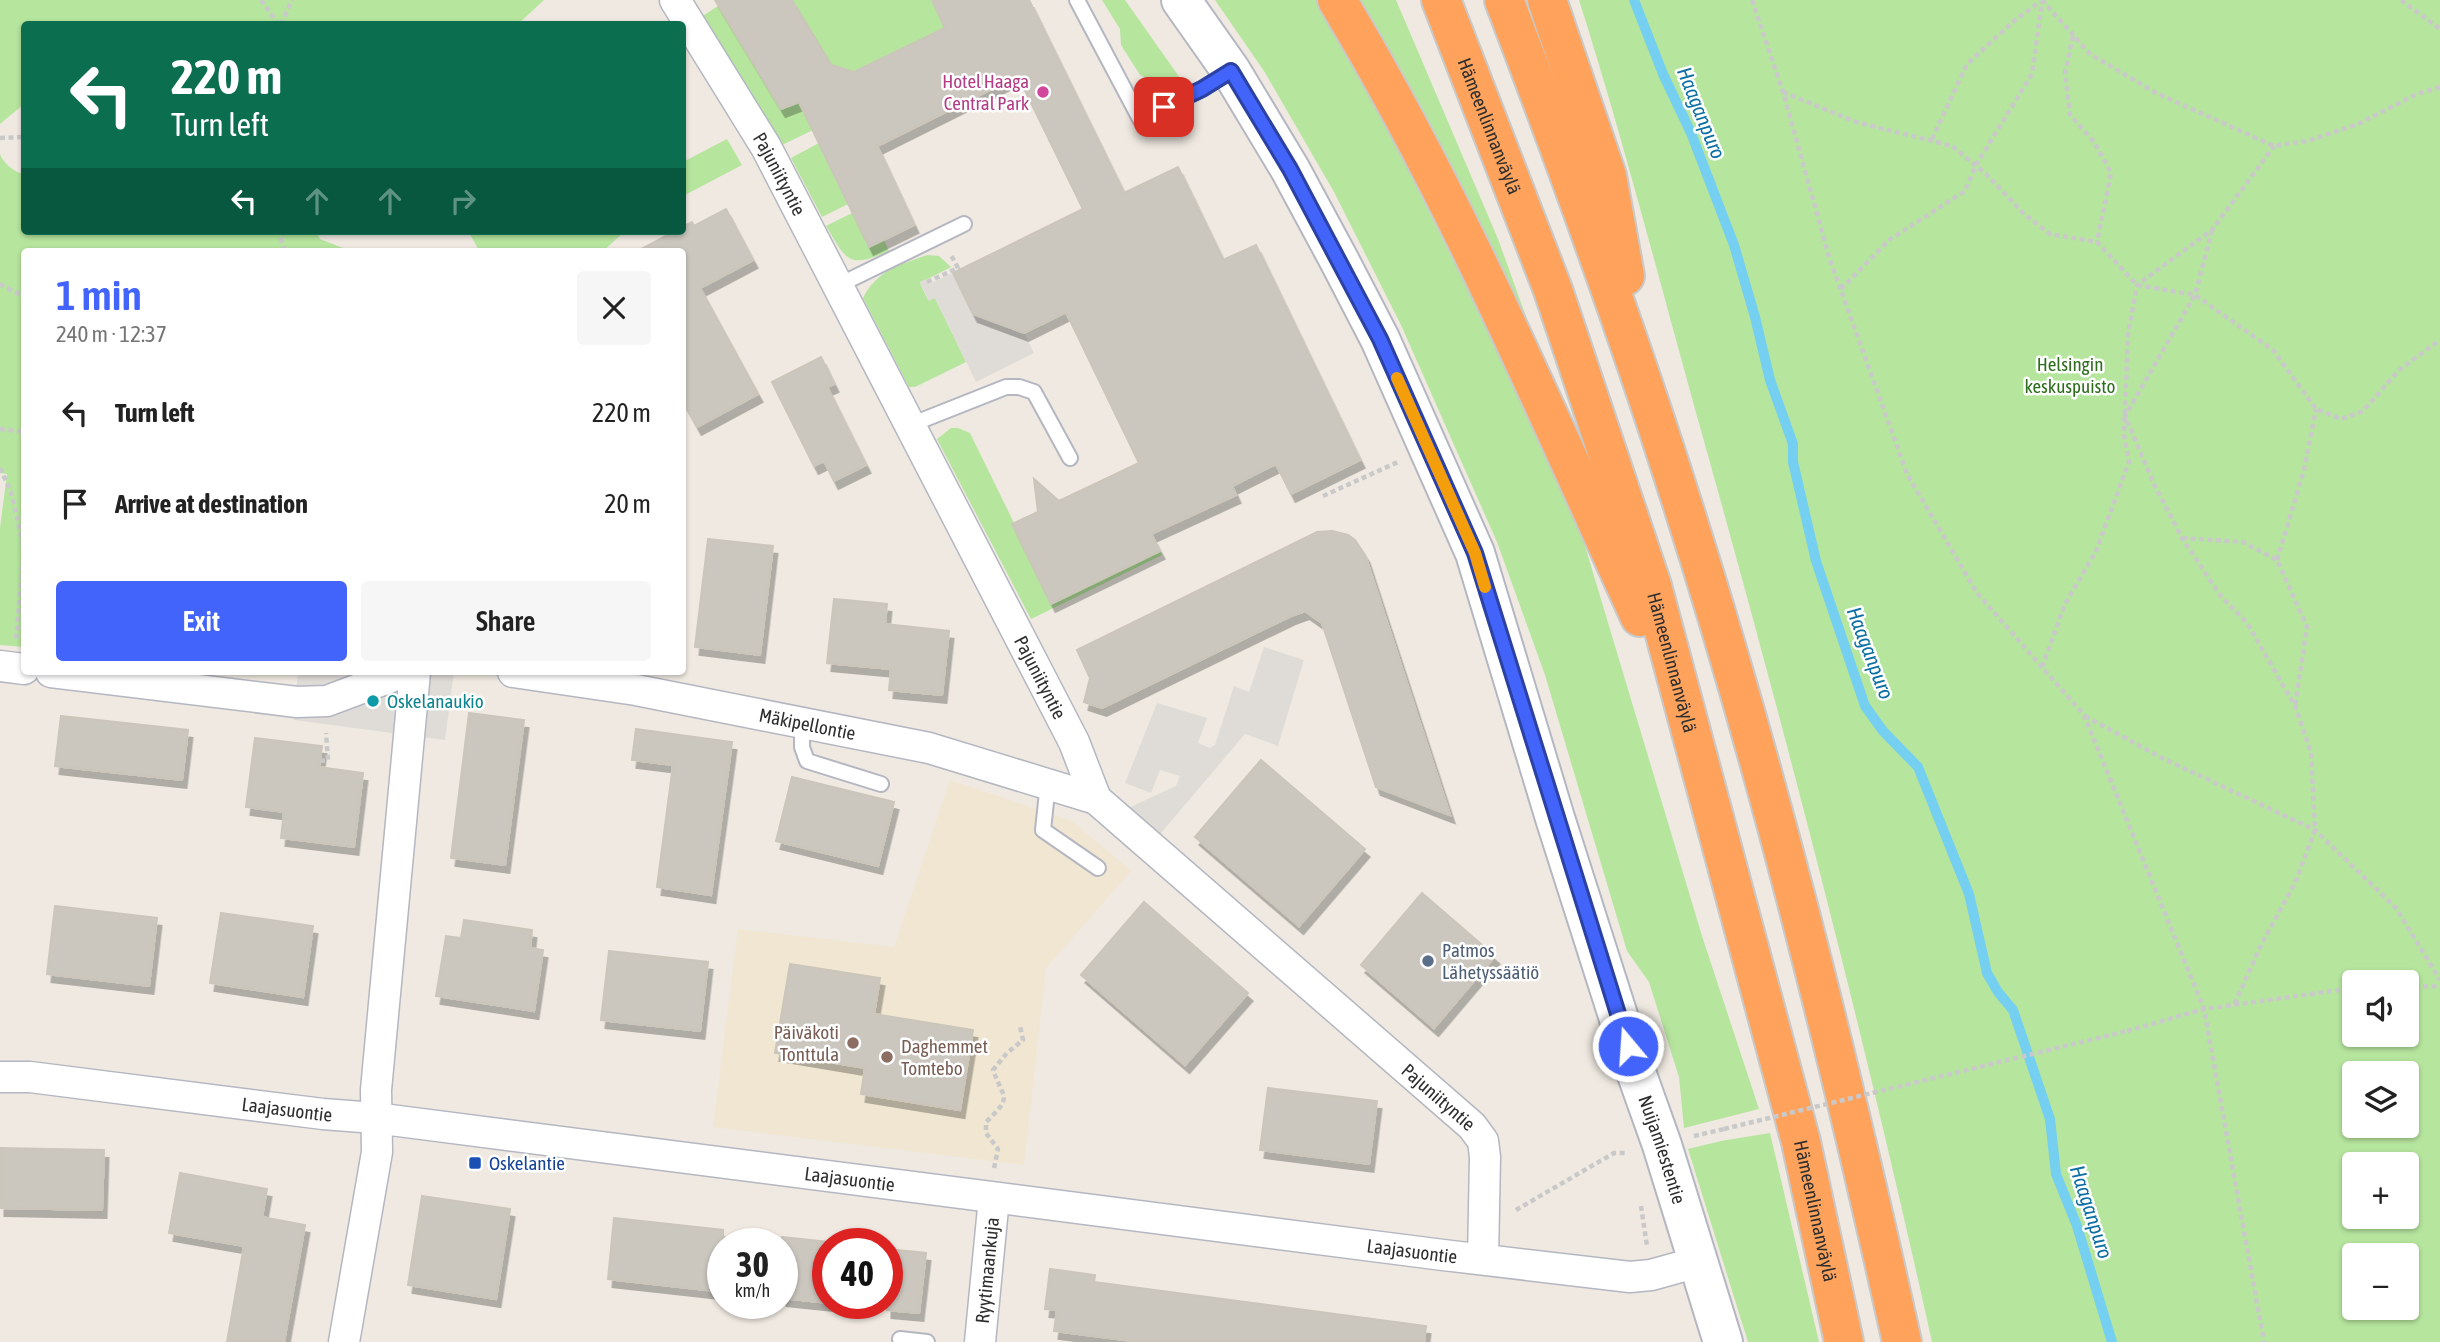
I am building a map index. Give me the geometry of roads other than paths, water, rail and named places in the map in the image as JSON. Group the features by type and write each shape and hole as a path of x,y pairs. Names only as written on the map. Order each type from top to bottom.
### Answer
{"highway":[{"path":"1337,0 1426,159 1556,430 1689,723"},
{"name":"Hämeenlinnanväylä","path":"1441,0 1553,290 1652,586 1801,1142 1844,1342"},
{"path":"1504,0 1552,126 1646,392 1677,485 1742,702 1853,1124 1902,1342"},
{"path":"1547,0 1607,176 1646,392"}],"street":[{"name":"Pajuniityntie","path":"675,0 766,147 1074,742 1096,799 1472,1126 1483,1142 1485,1157 1483,1259"},
{"name":"Nuijamiestentie","path":"1181,0 1231,71 1290,169 1380,339 1475,553 1560,832 1723,1342"},
{"path":"76,675 298,702 327,701 396,675"},
{"path":"344,1342 377,1152 375,1118 415,675"},
{"name":"Mäkipellontie","path":"534,675 636,690 929,748 1096,799"},
{"name":"Laajasuontie","path":"0,1077 30,1077 323,1114 994,1183 1483,1259 1630,1277 1651,1275 1698,1262"},
{"name":"Ryytimaankuja","path":"980,1342 994,1183"}],"lane":[{"path":"1077,0 1140,119 1202,89 1231,71"},
{"path":"837,286 964,223"},
{"path":"910,425 1006,387 1019,387 1034,392 1070,458"},
{"path":"802,722 802,747 807,761 881,783"},
{"path":"1048,783 1042,830 1098,868"},
{"path":"900,1339 927,1342"}],"waterway":[{"name":"Haaganpuro","path":"1634,0 1663,74 1691,133 1734,245 1770,380 1793,444 1793,462 1816,561 1865,706 1883,731 1918,767 1969,894 1987,973 2013,1010 2050,1119 2056,1174 2077,1226 2112,1342"}],"place":[{"name":"Hotel Haaga Central Park","path":"1043,92"},
{"name":"Oskelanaukio","path":"373,701"},
{"name":"Patmos Lähetyssäätiö","path":"1428,961"},
{"name":"Päiväkoti Tonttula","path":"853,1043"},
{"name":"Daghemmet Tomtebo","path":"887,1057"},
{"name":"Oskelantie","path":"475,1163"}],"park label":[{"name":"Helsingin keskuspuisto","path":"2070,375"}]}
